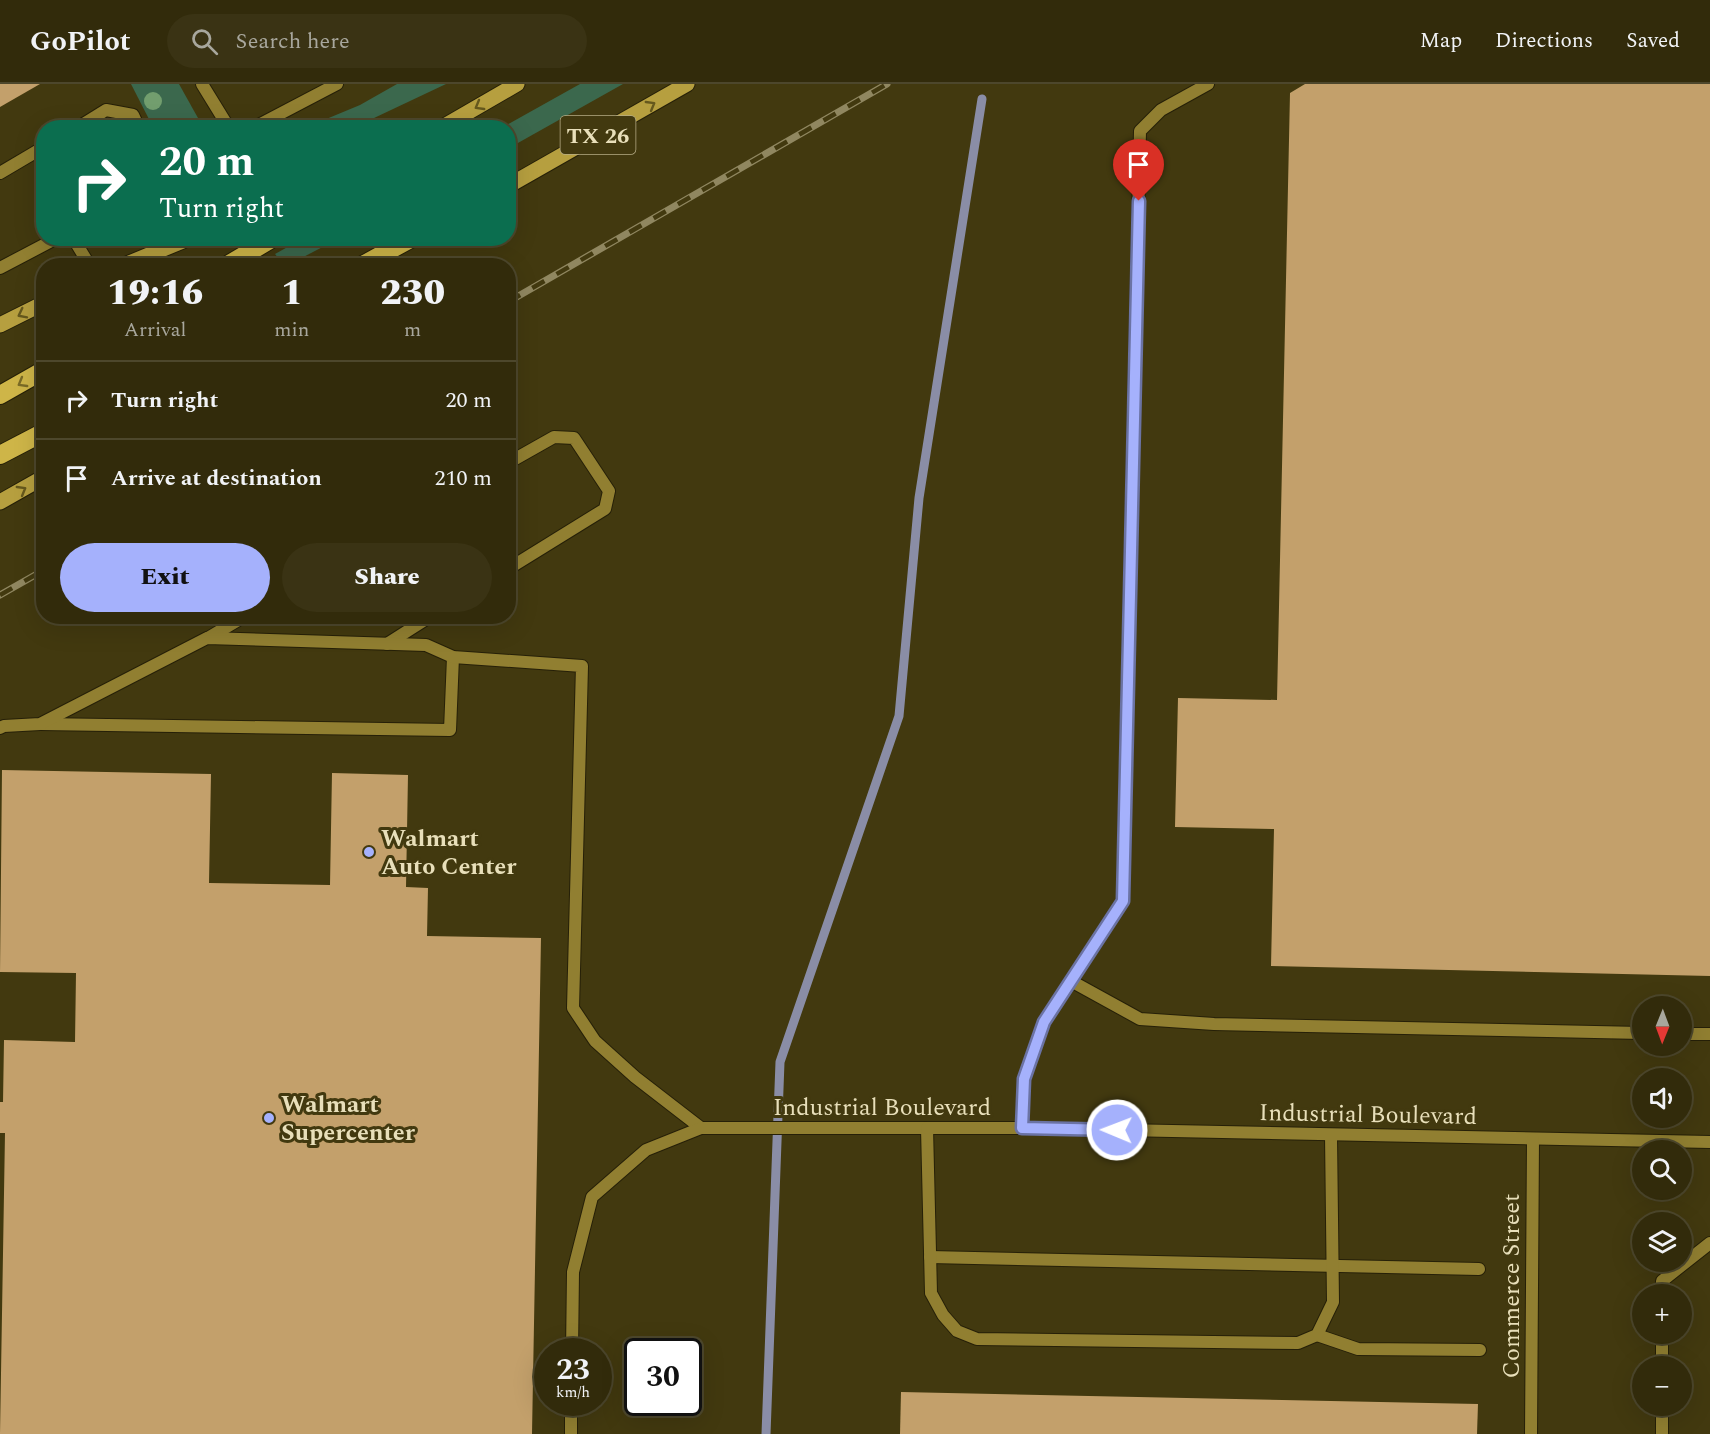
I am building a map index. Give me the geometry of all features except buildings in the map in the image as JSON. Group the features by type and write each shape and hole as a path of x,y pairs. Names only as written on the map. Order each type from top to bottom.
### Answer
{"highway":[{"path":"239,258 260,246"},
{"path":"376,258 397,246"},
{"path":"0,395 36,375"},
{"path":"0,455 36,436"}],"main road":[{"path":"455,120 517,84"},
{"name":"TX 26","path":"516,181 687,84"},
{"path":"141,258 171,246"},
{"path":"390,258 408,246"},
{"path":"0,325 36,307"},
{"path":"0,502 36,482"}],"street":[{"path":"202,84 225,120"},
{"path":"269,120 336,84"},
{"path":"1022,1128 1024,1079 1044,1022 1123,901 1140,131 1161,110 1208,84"},
{"path":"90,120 106,110 133,115 135,120"},
{"path":"0,173 36,152"},
{"path":"0,268 42,246"},
{"path":"516,458 554,436 574,438 609,491 605,509 516,564"},
{"path":"40,724 231,624"},
{"path":"387,644 418,624"},
{"path":"207,638 426,645 453,657 582,666 573,1008 595,1041 634,1077 702,1128"},
{"path":"0,728 40,724 450,730 453,657"},
{"path":"1071,981 1140,1018 1214,1024 1632,1033"},
{"path":"1692,1034 1710,1034"},
{"name":"Industrial Boulevard","path":"572,1338 573,1272 592,1197 646,1150 702,1128 1022,1128 1710,1142"},
{"path":"927,1128 931,1293 943,1315 957,1331 977,1339 1298,1343 1317,1335 1333,1302 1331,1135"},
{"name":"Commerce Street","path":"1531,1434 1533,1139"},
{"path":"1662,1284 1662,1281 1710,1243"},
{"path":"930,1257 1479,1269"},
{"path":"1317,1335 1358,1349 1480,1350"},
{"path":"571,1416 571,1434"},
{"path":"1662,1416 1662,1434"}],"green space":[{"path":"131,84 179,84 199,120 149,120"},
{"path":"397,84 446,84 370,120 324,120 360,105"},
{"path":"580,84 623,84 516,144 516,120"},
{"path":"289,246 325,246 301,258 278,258 275,254"}],"waterway":[{"path":"766,1434 780,1062 899,716 919,498 982,99"}],"railway":[{"path":"516,297 887,84"},
{"path":"0,595 36,575"}],"place":[{"name":"Walmart Auto Center","path":"369,852"},
{"name":"Walmart Supercenter","path":"269,1118"}],"route":[{"path":"1117,1130 1022,1128 1024,1079 1044,1022 1123,901 1139,201"}]}
